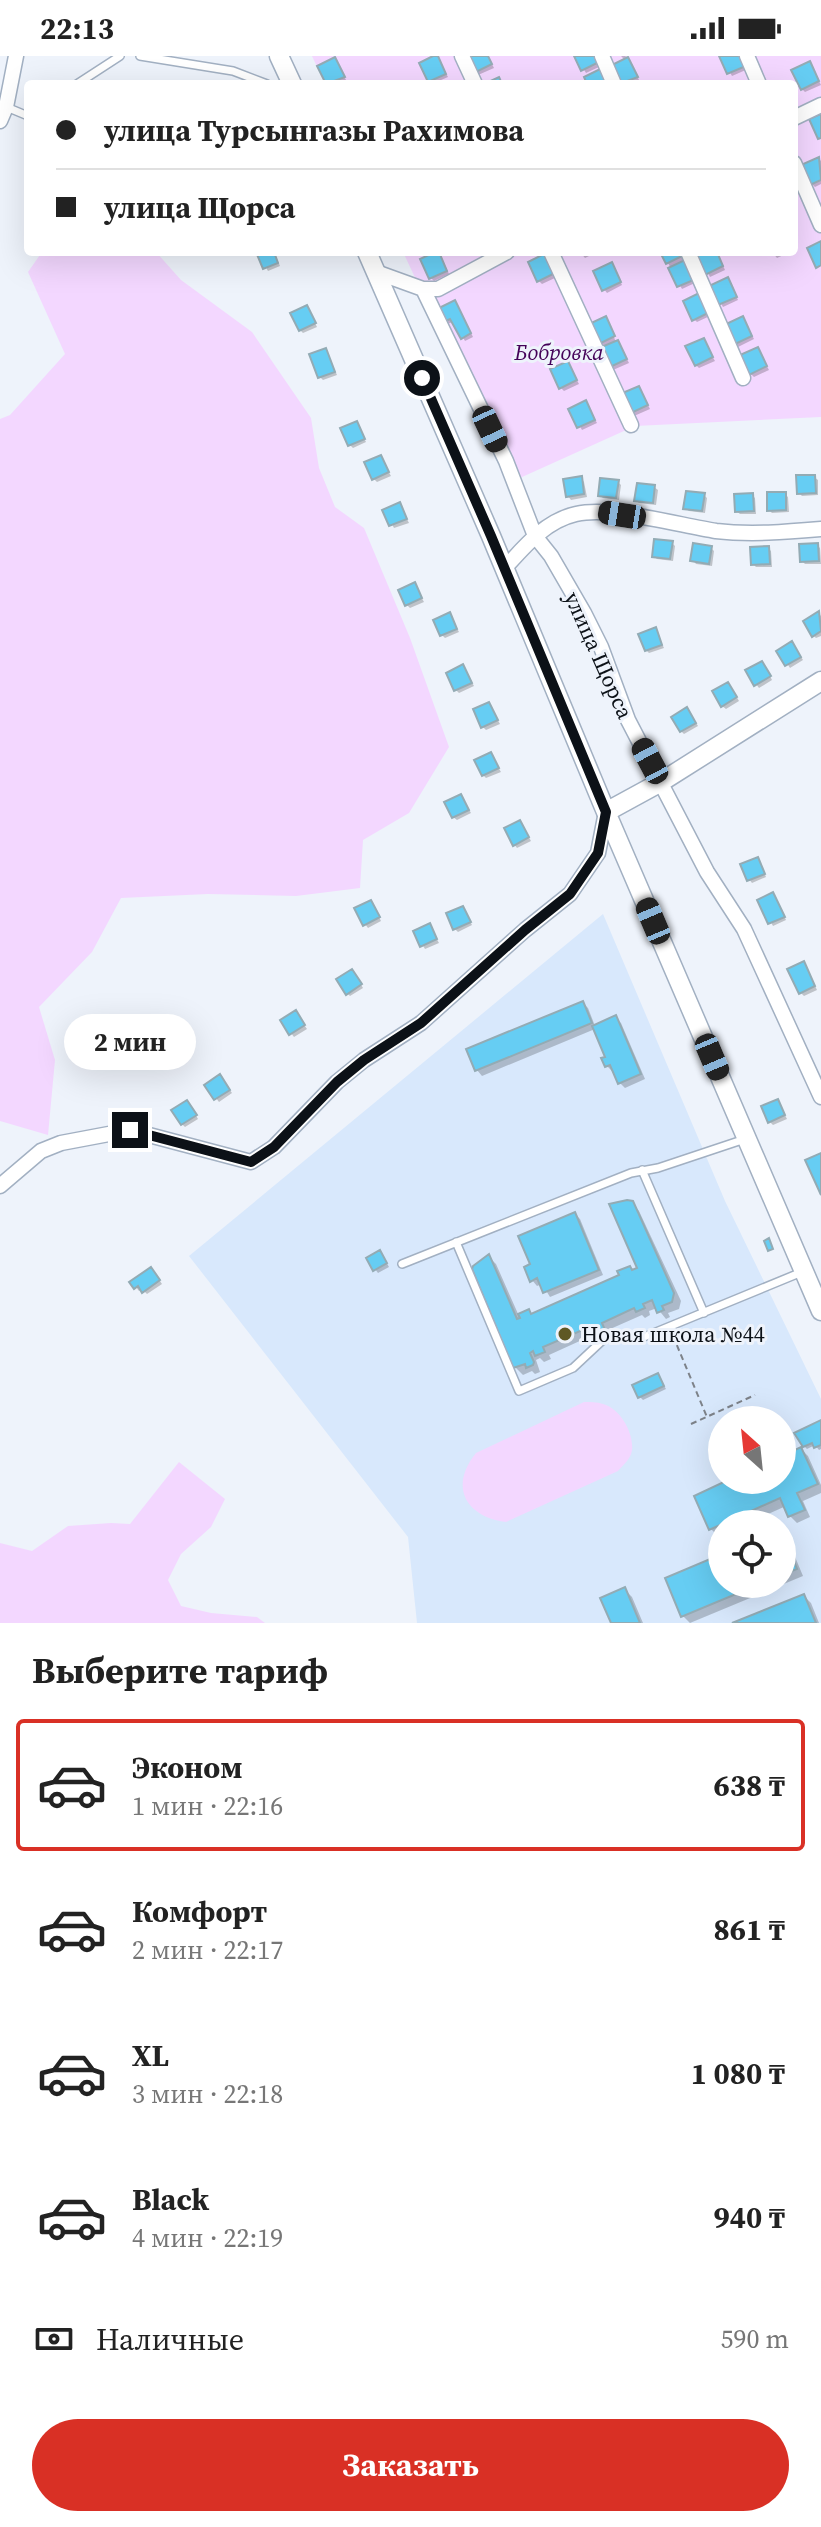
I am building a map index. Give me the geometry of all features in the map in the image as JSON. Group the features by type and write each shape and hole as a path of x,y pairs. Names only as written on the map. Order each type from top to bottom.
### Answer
{"street":[{"path":"3,114 15,56"},
{"path":"279,56 290,80"},
{"path":"462,56 473,80"},
{"path":"602,56 612,80"},
{"path":"747,56 757,80"},
{"path":"798,116 821,105"},
{"path":"798,172 821,225"},
{"path":"369,256 821,1311"},
{"path":"376,272 423,289 438,289 500,256"},
{"path":"553,256 631,425"},
{"path":"690,256 743,378"},
{"name":"улица Щорса","path":"423,289 506,461 535,536 551,556 584,613 601,647 628,720 707,872 744,929 821,1097"},
{"path":"504,569 535,536 574,514 601,512 720,531 821,529"},
{"path":"606,812 661,782 821,681"},
{"path":"0,1186 41,1151 61,1143 130,1130 251,1162 274,1147 337,1082 364,1060 421,1023 515,938 570,894 598,853 606,812"}],"lane":[{"path":"83,80 120,56"},
{"path":"140,56 233,71 257,80"},
{"path":"3,114 24,116"},
{"path":"402,1264 642,1170 658,1168 747,1138"},
{"path":"642,1170 704,1313"},
{"path":"456,1242 519,1391 573,1368 604,1339 639,1339 804,1271"}],"path":[{"path":"670,1327 707,1417"},
{"path":"691,1424 755,1395"}],"shaded area":[{"path":"603,914 725,1201 821,1399 821,1623 417,1623 408,1537 189,1256"}],"green space":[{"name":"Бобровка","path":"312,56 821,56 821,417 635,426 511,482 405,256 798,256 798,80 323,80"},
{"path":"39,256 160,256 181,280 252,332 311,418 319,468 335,507 364,528 410,638 449,747 409,813 363,840 360,888 296,896 208,894 121,898 92,952 39,1007 55,1060 48,1135 0,1121 0,419 10,415 65,354 28,272"},
{"path":"584,1402 609,1406 628,1429 631,1453 618,1471 506,1522 480,1514 471,1507 463,1488 464,1477 476,1453"},
{"path":"179,1462 225,1499 211,1527 181,1554 168,1580 181,1606 211,1613 257,1617 265,1623 0,1623 0,1543 32,1551 68,1526 130,1524"}],"building":[{"path":"438,56 446,74 427,80 419,63"},
{"path":"466,56 488,56 492,64 474,73"},
{"path":"574,56 596,56 599,62 581,71"},
{"path":"719,56 741,56 746,66 727,74"},
{"path":"335,57 345,77 324,80 317,66"},
{"path":"628,57 638,77 617,80 610,66"},
{"path":"810,61 819,81 801,90 791,70"},
{"path":"602,68 608,80 585,80 584,77"},
{"path":"821,114 821,138 818,139 809,119"},
{"path":"819,157 821,180 810,185 801,165"},
{"path":"821,241 821,265 816,268 807,248"},
{"path":"258,256 275,256 278,263 263,269"},
{"path":"441,256 447,271 429,279 420,259"},
{"path":"547,256 555,273 537,282 528,262"},
{"path":"662,256 682,256 666,264"},
{"path":"696,256 719,256 723,266 705,275"},
{"path":"687,259 696,279 677,287 668,268"},
{"path":"612,262 621,282 602,291 593,271"},
{"path":"728,277 737,297 718,305 709,286"},
{"path":"701,292 710,312 692,321 683,301"},
{"path":"455,300 471,333 461,339 450,319 441,323 435,310"},
{"path":"307,305 316,323 299,331 290,313"},
{"path":"606,316 615,336 597,345 587,325"},
{"path":"743,316 752,336 733,345 724,325"},
{"path":"704,338 713,357 695,366 685,346"},
{"path":"618,340 627,359 608,368 599,348"},
{"path":"758,347 767,366 749,375 740,355"},
{"path":"326,348 335,372 318,378 309,354"},
{"path":"568,361 577,380 559,389 550,369"},
{"path":"639,386 648,405 629,414 620,394"},
{"path":"586,400 595,420 577,428 568,409"},
{"path":"357,421 365,439 348,446 340,428"},
{"path":"381,455 389,472 372,480 364,462"},
{"path":"796,475 815,475 816,493 797,494"},
{"path":"582,476 584,494 566,497 563,479"},
{"path":"600,478 619,480 616,498 598,496"},
{"path":"637,483 655,485 653,503 634,501"},
{"path":"686,491 705,493 702,511 683,509"},
{"path":"767,492 786,492 786,510 767,511"},
{"path":"753,493 754,511 735,512 734,494"},
{"path":"400,502 407,519 389,526 382,510"},
{"path":"654,539 673,541 670,559 652,557"},
{"path":"693,543 712,546 709,564 690,561"},
{"path":"818,543 819,561 800,562 799,544"},
{"path":"769,546 770,564 751,565 750,547"},
{"path":"415,582 422,598 405,606 398,590"},
{"path":"819,611 821,631 812,637 803,621"},
{"path":"450,612 457,629 440,636 433,620"},
{"path":"656,627 662,645 645,651 638,634"},
{"path":"792,641 801,657 785,666 776,651"},
{"path":"762,661 771,676 754,686 745,670"},
{"path":"463,664 472,683 454,691 446,673"},
{"path":"728,682 737,697 721,707 712,691"},
{"path":"489,702 498,720 481,728 473,709"},
{"path":"687,707 696,723 680,732 671,717"},
{"path":"491,752 499,768 482,776 474,760"},
{"path":"461,794 469,810 452,818 444,802"},
{"path":"520,820 529,837 513,846 504,828"},
{"path":"758,857 765,874 747,881 740,864"},
{"path":"773,892 785,917 768,924 757,900"},
{"path":"371,900 380,917 363,926 354,908"},
{"path":"463,906 471,922 453,930 446,913"},
{"path":"430,923 437,939 420,947 413,931"},
{"path":"804,961 815,986 799,994 787,969"},
{"path":"352,969 362,984 346,995 336,979"},
{"path":"583,1001 592,1023 475,1071 466,1049"},
{"path":"296,1010 305,1025 289,1035 280,1020"},
{"path":"616,1015 641,1074 618,1084 610,1065 605,1067 601,1058 605,1057 592,1026"},
{"path":"220,1074 230,1090 214,1100 204,1085"},
{"path":"778,1099 785,1115 768,1123 761,1106"},
{"path":"187,1100 197,1115 181,1125 171,1110"},
{"path":"821,1153 821,1195 805,1160"},
{"name":"Новая школа №44","path":"633,1201 674,1293 672,1302 662,1306 664,1310 657,1313 652,1300 643,1304 645,1308 636,1312 634,1308 602,1323 605,1330 591,1336 587,1328 543,1347 545,1352 535,1356 533,1351 530,1353 533,1365 513,1368 473,1266 489,1254 517,1319 520,1318 518,1314 529,1309 531,1314 619,1275 617,1271 630,1266 632,1270 637,1268 609,1204"},
{"path":"575,1212 599,1270 543,1293 537,1278 530,1282 524,1267 530,1264 518,1236"},
{"path":"769,1238 773,1249 768,1251 764,1241"},
{"path":"380,1250 387,1263 373,1271 366,1258"},
{"path":"151,1267 160,1280 142,1293 138,1286 134,1289 129,1282"},
{"path":"658,1373 664,1386 638,1398 632,1385"},
{"path":"821,1420 821,1445 814,1448 812,1443 803,1447 796,1432"},
{"path":"801,1447 818,1484 797,1493 805,1510 796,1514 796,1510 785,1510 780,1498 753,1510 708,1510 708,1528 694,1496 708,1489 708,1494 796,1494 796,1449"},
{"path":"708,1560 708,1598 726,1598 681,1617 665,1578"},
{"path":"625,1587 640,1623 611,1623 600,1598"},
{"path":"804,1594 816,1623 732,1623 796,1598"}],"place":[{"name":"Новая школа №44","path":"565,1334"}],"route":[{"path":"130,1130 251,1162 274,1147 337,1082 364,1060 421,1023 570,894 598,853 606,812 422,378"}]}
